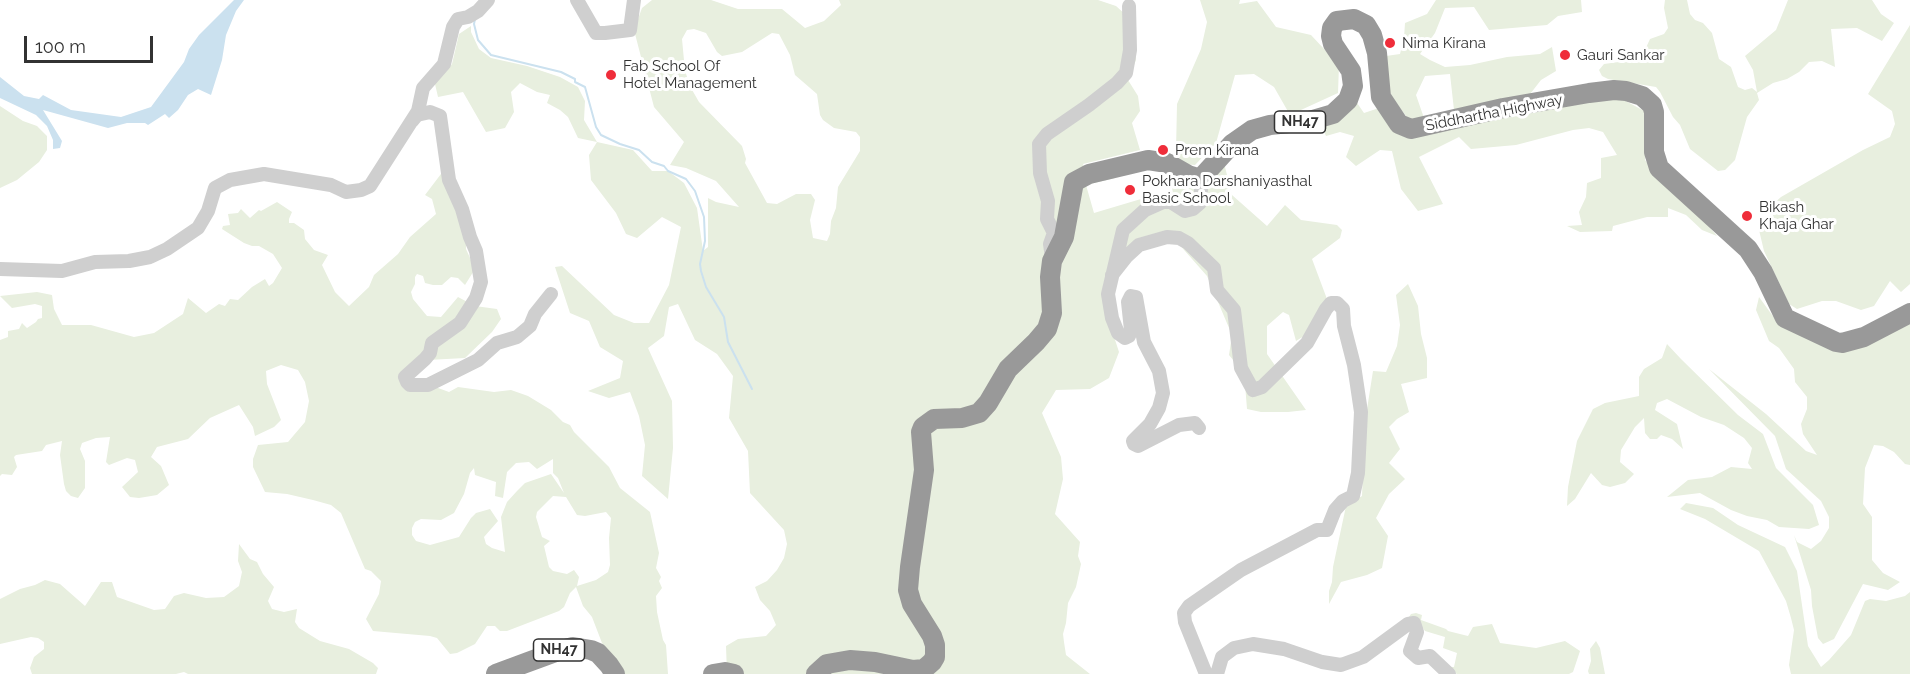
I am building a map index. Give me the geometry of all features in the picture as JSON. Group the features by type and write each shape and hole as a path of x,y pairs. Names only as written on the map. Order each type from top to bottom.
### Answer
{"highway":[{"name":"Siddhartha Highway","path":"1202,177 1232,144 1252,130 1270,125 1321,118 1340,109 1351,94 1352,80 1347,63 1333,45 1332,28 1337,21 1354,19 1366,25 1372,35 1377,53 1381,97 1399,124 1411,129 1503,108 1589,93 1614,90 1634,93 1648,101 1654,112 1654,152 1659,168 1748,249 1763,272 1785,318 1842,343 1863,337 1910,313"},
{"path":"816,674 827,664 850,660 875,662 913,670 924,669 932,662 936,652 932,636 912,604 908,590 924,470 921,432 923,427 934,419 962,418 979,413 988,403 1008,369 1042,336 1051,321 1052,261 1064,237 1072,185 1082,176 1139,161 1157,160 1171,164 1192,178 1202,177"},
{"name":"NH47","path":"496,674 573,647 598,653 615,674"},
{"path":"713,674 725,672 734,674"}],"street":[{"path":"0,269 62,271 95,262 129,261 150,257 167,249 198,228 208,211 215,188 230,180 270,175 331,184 346,192 370,186 418,111 423,88 444,64 453,27 458,19 473,14 488,0"},
{"path":"578,0 596,33 630,30 634,0"},
{"path":"1052,261 1050,244 1054,233 1047,219 1048,201 1040,173 1039,144 1047,134 1089,105 1126,73 1130,50 1129,6"},
{"path":"411,123 417,115 430,112 440,116 449,180 462,209 476,251 481,282 476,298 460,323 432,343 430,353 405,377 407,382 410,385 428,386 478,360 497,344 517,337 530,326 551,294"},
{"path":"1199,428 1195,423 1179,425 1138,446 1134,444 1133,441 1150,424 1159,408 1163,393 1159,371 1144,342 1136,297 1131,296 1128,302 1131,330 1129,336 1122,337 1112,318 1108,294 1123,230 1145,210 1163,202 1171,202 1185,211 1193,209 1200,203 1202,177"},
{"path":"1112,275 1139,245 1167,237 1179,238 1188,243 1214,268 1217,290 1234,309 1241,368 1253,390 1262,387 1307,343 1331,303 1337,303 1342,309 1361,412 1358,473 1353,496 1343,501 1335,510 1327,530 1317,530 1241,570 1189,606 1184,613 1185,622 1206,674"},
{"path":"1217,674 1222,657 1234,648 1253,644 1284,649 1322,662 1341,665 1363,657 1407,624 1414,623 1417,632 1410,651 1418,658 1430,656 1449,674"}],"green space":[{"path":"652,0 711,0 738,9 782,9 805,28 824,21 841,5 839,0 1098,0 1116,6 1136,24 1136,60 1128,80 1138,96 1140,111 1132,123 1140,150 1083,164 1086,174 1115,178 1086,185 1094,213 1151,196 1172,195 1173,175 1218,163 1225,167 1232,195 1267,226 1285,205 1301,220 1337,225 1342,230 1340,238 1312,259 1327,299 1309,333 1296,341 1289,315 1283,312 1267,326 1267,354 1306,410 1261,412 1247,409 1245,384 1238,366 1229,355 1232,335 1207,276 1170,234 1137,243 1107,277 1104,306 1119,352 1109,378 1090,389 1056,390 1042,413 1061,457 1063,479 1055,514 1080,542 1078,556 1081,564 1076,587 1068,603 1063,634 1066,655 1090,674 727,674 726,646 738,639 766,636 776,625 770,611 760,600 755,587 767,581 784,558 787,544 784,530 750,493 748,451 729,418 733,376 717,354 695,340 678,304 669,307 664,336 648,348 672,401 673,448 668,499 642,476 645,445 639,416 630,392 609,398 588,391 620,378 623,361 600,347 589,321 570,313 555,267 562,266 614,315 634,323 649,323 669,285 681,227 662,217 637,238 626,234 616,213 591,180 589,155 597,142 633,150 652,171 668,171 684,183 697,208 703,251 708,247 708,198 739,207 716,181 686,168 670,165 684,142 654,107 634,30 642,8","holes":["694,29 706,33 717,52 722,56 742,52 772,33 779,34 790,55 795,75 817,94 823,120 834,128 856,132 860,137 860,151 838,187 836,208 827,241 813,238 810,220 815,200 811,194 796,194 777,204 767,203 745,163 742,146 699,102 685,71 682,39 687,30"]},
{"path":"1200,0 1240,0 1239,4 1257,1 1276,27 1311,35 1339,65 1338,93 1290,115 1274,87 1254,74 1235,75 1216,143 1195,165 1182,164 1176,151 1177,104 1201,49 1207,22"},
{"path":"1436,0 1581,0 1582,12 1558,16 1547,25 1489,30 1474,7 1445,8 1435,33 1420,54 1430,60 1445,67 1470,65 1507,57 1540,54 1552,47 1556,71 1541,80 1527,98 1454,110 1450,74 1425,76 1416,95 1424,118 1410,121 1382,85 1379,57 1400,54 1405,23 1427,14"},
{"path":"1665,0 1687,0 1690,14 1712,33 1719,59 1731,67 1738,87 1745,90 1752,88 1757,92 1753,70 1745,56 1776,30 1788,0 1872,0 1881,14 1894,23 1882,41 1857,28 1831,29 1835,67 1822,61 1809,62 1799,72 1757,93 1759,100 1747,117 1735,160 1725,170 1718,171 1690,149 1680,125 1656,87 1608,79 1602,76 1599,70 1604,64 1633,60 1644,52 1650,39 1664,34 1668,28 1664,8"},
{"path":"1910,25 1910,284 1901,292 1890,281 1874,306 1861,310 1836,301 1822,301 1797,309 1789,304 1764,251 1759,230 1774,229 1772,205 1781,197 1890,137 1895,124 1892,111 1868,94"},
{"path":"471,26 471,32 479,49 491,58 527,66 560,77 578,87 585,101 584,120 597,142 578,138 568,117 547,103 550,95 537,92 520,83 511,92 514,112 505,128 486,132 463,92 438,97 435,84 452,64 459,34"},
{"path":"1622,99 1648,113 1645,160 1664,183 1690,204 1717,236 1702,230 1686,215 1668,208 1668,217 1647,217 1613,226 1612,231 1580,232 1567,226 1582,225 1579,212 1586,197 1587,183 1601,178 1601,158 1617,155 1603,132 1589,128 1516,145 1471,149 1459,137 1419,157 1443,204 1418,211 1401,189 1392,151 1380,150 1356,166 1346,157 1354,136 1340,132 1326,136 1320,123 1355,100 1364,113 1382,107 1391,125 1578,101"},
{"path":"0,106 23,121 37,126 47,136 47,150 39,162 17,180 0,188"},
{"path":"444,170 466,249 475,269 465,285 458,278 451,277 442,285 433,285 425,283 423,276 417,274 411,292 413,299 427,316 441,317 458,297 475,306 497,309 501,319 492,332 465,358 428,360 408,377 449,392 458,387 494,392 511,390 528,396 570,425 574,432 609,467 620,488 650,512 659,553 656,568 661,577 659,581 662,588 656,596 657,612 666,645 668,674 620,674 614,660 602,643 592,617 583,606 576,587 559,611 507,631 500,631 495,626 487,626 475,644 457,653 450,654 437,638 430,636 373,631 366,619 379,594 381,581 371,571 365,569 341,513 331,505 313,500 265,492 253,467 258,445 288,442 305,422 309,401 305,382 298,370 281,365 266,371 267,384 281,420 274,427 255,436 253,427 239,405 210,418 188,439 157,447 151,457 161,466 169,485 157,495 130,497 122,487 138,472 135,460 127,458 109,465 106,462 110,437 96,438 82,443 80,449 85,461 85,488 78,498 66,491 64,484 60,455 62,441 46,445 42,451 16,455 14,457 17,467 12,475 2,474 0,476 0,340 8,337 8,331 19,329 22,323 27,328 42,318 42,306 35,304 12,308 0,296 37,292 52,295 54,309 62,325 91,325 134,337 154,333 183,314 188,298 206,313 219,304 225,306 230,299 238,300 265,279 269,286 273,283 282,268 273,254 259,246 244,243 222,229 223,226 230,225 228,214 238,213 241,209 250,218 259,210 277,202 292,212 289,223 294,223 304,230 305,239 314,250 328,255 322,265 335,292 349,306 369,287 374,275 398,254 410,237 436,214 432,199 425,195","holes":["553,459 553,473 558,478 564,493 551,474 525,483 507,502 501,517 505,552 486,544 484,537 498,521 490,509 476,513 459,537 430,545 416,541 412,535 415,522 421,519 441,520 454,513 474,468 475,475 496,482 495,496 503,498 507,472 516,463 529,462 537,469","553,496 566,497 577,515 585,516 606,512 611,518 610,565 608,572 596,580 577,586 579,577 574,570 567,574 553,571 549,567 544,546 550,541 542,537 536,517 537,512"]},
{"path":"1408,284 1418,306 1421,334 1427,358 1427,378 1401,384 1409,412 1389,427 1400,449 1389,463 1405,479 1389,494 1376,518 1388,536 1382,568 1341,582 1329,604 1333,567 1346,506 1362,496 1365,422 1373,371 1386,372 1397,346 1400,325 1396,295"},
{"path":"1759,297 1775,319 1834,347 1910,317 1910,465 1905,464 1894,452 1883,446 1874,445 1865,468 1863,504 1872,517 1872,560 1883,573 1900,582 1888,590 1863,584 1834,639 1823,644 1818,638 1811,590 1794,535 1797,542 1811,549 1821,541 1829,528 1829,517 1821,501 1786,469 1775,436 1709,369 1766,414 1806,451 1817,455 1803,434 1801,424 1807,409 1807,397 1795,382 1794,369 1779,348 1769,341 1756,310"},
{"path":"1667,344 1738,415 1763,434 1776,468 1813,505 1819,525 1809,529 1779,527 1767,520 1731,510 1700,493 1667,497 1688,480 1712,477 1731,467 1752,469 1748,463 1752,448 1744,438 1724,425 1701,417 1667,399 1657,403 1655,410 1677,424 1683,449 1672,439 1661,435 1657,439 1650,439 1645,433 1644,418 1635,427 1621,450 1620,462 1634,474 1625,483 1610,487 1602,485 1591,473 1575,499 1567,506 1568,487 1577,441 1593,409 1605,403 1639,396 1639,377 1644,369 1662,358"},
{"path":"1686,503 1713,508 1738,525 1785,547 1797,571 1808,646 1821,667 1851,635 1865,601 1870,599 1886,601 1905,596 1910,592 1910,674 1791,674 1789,665 1794,630 1791,618 1786,601 1759,551 1705,519 1680,509"},
{"path":"239,544 250,559 257,562 274,587 268,601 272,609 284,612 297,609 295,622 299,628 320,641 349,649 373,663 378,668 376,674 188,674 184,672 176,674 32,674 30,668 34,657 44,649 44,642 31,637 0,644 0,599 45,580 60,584 85,606 101,582 112,582 117,597 154,610 165,609 174,596 184,593 206,598 224,597 239,586 242,572 238,561"},
{"path":"1411,614 1422,615 1421,620 1468,636 1473,627 1492,624 1500,643 1536,648 1565,641 1580,651 1573,672 1569,674 1457,674 1445,667 1454,667 1457,653 1443,648 1445,637 1425,631 1416,618 1407,620"},
{"path":"1596,641 1600,648 1605,674 1589,674 1588,671 1591,661 1590,649"}],"water":[{"path":"234,0 244,0 236,11 226,35 222,60 211,95 198,89 188,95 178,110 169,118 165,114 148,125 127,123 108,128 43,110 62,141 60,148 53,149 53,140 47,126 36,115 0,98 0,77 24,96 39,99 43,95 71,110 121,117 151,107 184,62 189,49 199,35"}],"waterway":[{"path":"475,19 478,40 491,55 561,72 575,79 575,82 585,87 596,127 601,135 639,150 652,162 686,179 695,191 704,217 705,241 700,264 701,271 706,287 724,317 728,342 752,389"}],"place":[{"name":"Nima Kirana","path":"1390,43"},
{"name":"Gauri Sankar","path":"1565,55"},
{"name":"Fab School Of Hotel Management","path":"611,75"},
{"name":"Prem Kirana","path":"1163,150"},
{"name":"Pokhara Darshaniyasthal Basic School","path":"1130,190"},
{"name":"Bikash Khaja Ghar","path":"1747,216"}]}
